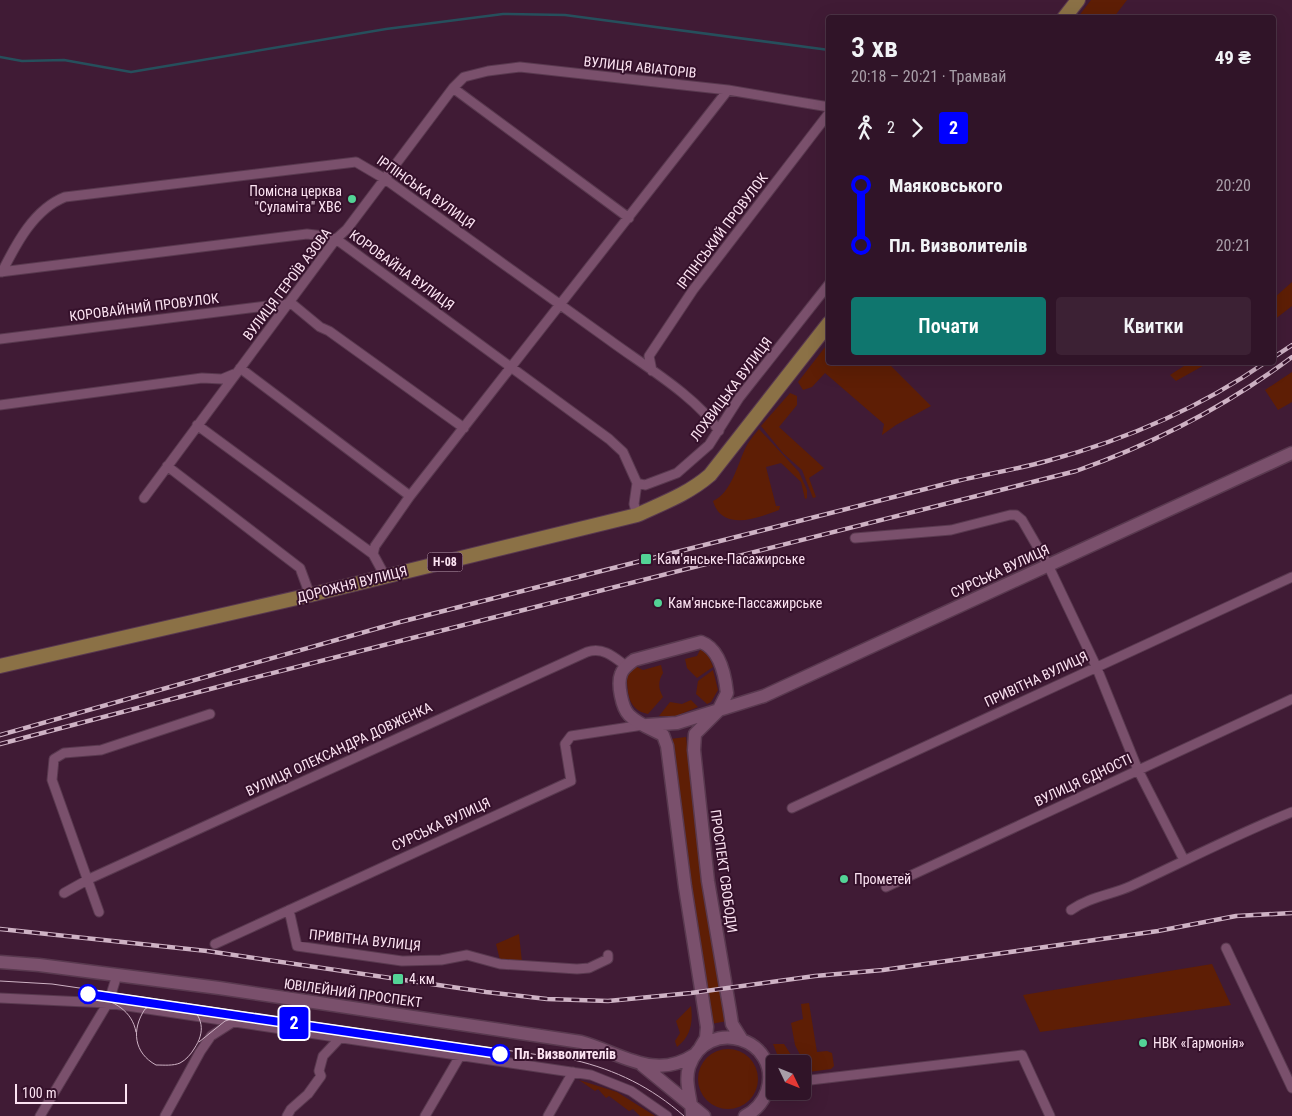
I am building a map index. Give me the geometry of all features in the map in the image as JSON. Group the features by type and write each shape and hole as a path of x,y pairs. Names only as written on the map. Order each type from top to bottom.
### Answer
{"main road":[{"path":"1066,15 1078,0"},
{"name":"ДОРОЖНЯ ВУЛИЦЯ","path":"0,666 310,595 637,515 695,488 710,475 826,327"},
{"name":"СУРСЬКА ВУЛИЦЯ","path":"718,711 764,696 1292,453"},
{"path":"643,726 677,723 718,711 727,693 726,683 716,653 710,645 701,642 634,660 626,666 620,681 623,705 628,714 643,726 665,738"},
{"name":"ПРОСПЕКТ СВОБОДИ","path":"718,711 695,734 694,750 708,881 732,1024 742,1040"},
{"path":"677,723 668,729 665,738 708,1027 706,1038 688,1068 687,1082 692,1112"},
{"name":"ЮВІЛЕЙНИЙ ПРОСПЕКТ","path":"0,962 39,964 581,1042 602,1048 640,1064 661,1067 680,1064 720,1038 742,1040"},
{"path":"742,1040 760,1052 766,1063"},
{"path":"640,1064 692,1112 704,1116"},
{"path":"687,1082 691,1095 698,1107 712,1116"},
{"path":"745,1116 757,1112 766,1095"}],"street":[{"name":"ВУЛИЦЯ АВІАТОРІВ","path":"453,88 464,77 488,71 520,67 728,90 826,106"},
{"path":"453,88 629,218"},
{"name":"ВУЛИЦЯ ГЕРОЇВ АЗОВА","path":"144,498 238,370 291,303 336,240 347,230 453,88"},
{"path":"373,554 376,546 410,496 728,90"},
{"name":"ІРПІНСЬКИЙ ПРОВУЛОК","path":"649,356 693,290 826,117"},
{"name":"ІРПІНСЬКА ВУЛИЦЯ","path":"1,272 11,252 46,208 54,202 65,198 347,162 363,165 698,405 709,416 719,431"},
{"name":"КОРОВАЙНА ВУЛИЦЯ","path":"1,272 306,234 324,236 336,240 511,368 575,412 623,452 637,483"},
{"name":"ЛОХВИЦЬКА ВУЛИЦЯ","path":"637,483 645,485 677,473 704,450 719,431 740,398 826,288"},
{"path":"291,303 320,327 464,428"},
{"name":"КОРОВАЙНИЙ ПРОВУЛОК","path":"0,339 291,303"},
{"path":"636,359 649,356 652,371"},
{"path":"0,405 202,378 222,379 238,370 410,496"},
{"path":"197,425 373,554 385,576"},
{"path":"167,466 300,568 310,595"},
{"path":"637,483 634,499 637,515"},
{"path":"855,538 951,530 1010,515 1016,515 1022,520 1048,565 1096,666 1138,770 1184,860"},
{"name":"ПРИВІТНА ВУЛИЦЯ","path":"792,808 1292,577"},
{"name":"ВУЛИЦЯ ОЛЕКСАНДРА ДОВЖЕНКА","path":"64,893 89,879 587,652 594,650 603,651 626,666"},
{"name":"ВУЛИЦЯ ЄДНОСТІ","path":"886,887 1292,699"},
{"path":"99,912 89,879 52,780 54,759 64,753 101,750 210,714"},
{"name":"СУРСЬКА ВУЛИЦЯ","path":"215,944 571,780 565,744 571,736 643,726"},
{"path":"1071,910 1082,903 1129,887 1256,826 1292,812"},
{"name":"ПРИВІТНА ВУЛИЦЯ","path":"290,910 297,946 316,949 402,961 441,960 467,955 500,964 577,970 589,968 608,959 608,955"},
{"path":"1226,948 1292,1088"},
{"path":"40,1116 107,1003 118,975"},
{"path":"0,998 107,1003 591,1075 625,1088 667,1116"},
{"path":"165,1116 200,1052 212,1036 232,1022"},
{"path":"287,1116 321,1076 319,1071 324,1056 340,1038"},
{"path":"811,1080 1022,1055 1050,1116"},
{"path":"425,1116 460,1056"},
{"path":"548,1116 573,1072"}],"shaded area":[{"path":"1091,0 1127,0 1116,15 1080,15"},
{"path":"1292,282 1292,306 1276,318 1276,296"},
{"path":"826,346 826,365 890,365 931,406 882,435 884,424 825,373 812,387 803,390 798,382"},
{"path":"1185,365 1204,365 1176,381 1170,375"},
{"path":"1292,372 1292,402 1278,410 1265,390"},
{"path":"790,393 797,396 797,405 779,427 824,468 809,478 816,497 813,498 802,470 783,453 761,426"},
{"path":"759,429 799,472 807,490 807,498 805,499 801,482 781,463 766,467 776,506 780,506 779,510 751,519 732,520 724,517 718,511 713,501 729,486 746,446"},
{"path":"704,649 713,667 697,678 687,668 685,659 697,656 700,650"},
{"path":"661,665 663,673 659,685 663,697 648,714 641,712 636,709 630,700 627,688 627,674 635,666 643,670"},
{"path":"713,670 718,690 711,702 707,704 696,694 698,681"},
{"path":"691,700 698,707 676,716 659,716 670,702 682,704"},
{"path":"686,737 703,879 727,1021 711,1024 688,882 670,739"},
{"path":"519,934 522,962 500,960 496,944"},
{"path":"1212,964 1231,1005 1040,1032 1023,995"},
{"path":"809,1003 817,1052 827,1051 832,1053 834,1066 831,1069 811,1072 811,1055 800,1055 795,1045 791,1023 803,1019 801,1004"},
{"path":"691,1006 692,1018 690,1029 682,1043 677,1047 675,1041 680,1033 676,1021"},
{"path":"773,1044 784,1044 791,1055 777,1055"},
{"path":"722,1049 734,1049 745,1054 753,1062 758,1073 756,1091 745,1104 734,1109 722,1109 711,1104 703,1096 698,1085 698,1073 703,1062 711,1054"},
{"path":"579,1080 617,1092 655,1116 640,1116 633,1109 629,1111 609,1096 606,1098 598,1089 595,1091"}],"waterway":[{"path":"0,57 22,61 64,60 131,72 386,29 503,14 565,15 826,50"}],"tram line":[{"path":"0,981 52,984 574,1060 619,1074 659,1096 684,1116"},
{"name":"2","path":"88,994 500,1054"},
{"path":"94,995 115,1004 126,1012 131,1018 136,1032"},
{"path":"162,1000 145,1009 138,1025 137,1033 139,1048 156,1065 180,1063 190,1055 198,1042 201,1024 197,1014 187,1003"},
{"path":"199,1042 225,1021 243,1016"}],"railway":[{"path":"1276,356 1292,345"},
{"path":"0,744 233,683 1076,471 1161,436 1215,408 1292,357"},
{"path":"0,735 400,622 957,481 1036,464 1076,453 1161,421 1215,394 1262,365"},
{"path":"0,929 207,951 486,992 547,999 608,1001 691,993 815,976 883,970 1158,931 1236,916 1292,913"}],"place":[{"name":"Помісна церква \"Суламіта\" ХВЄ","path":"352,199"},
{"name":"Кам'янське-Пасажирське","path":"646,559"},
{"name":"Кам'янське-Пассажирське","path":"658,603"},
{"name":"Прометей","path":"844,879"},
{"name":"4 км","path":"398,979"},
{"name":"НВК «Гармонія»","path":"1143,1043"},
{"name":"Пл. Визволителів","path":"500,1054"}]}
